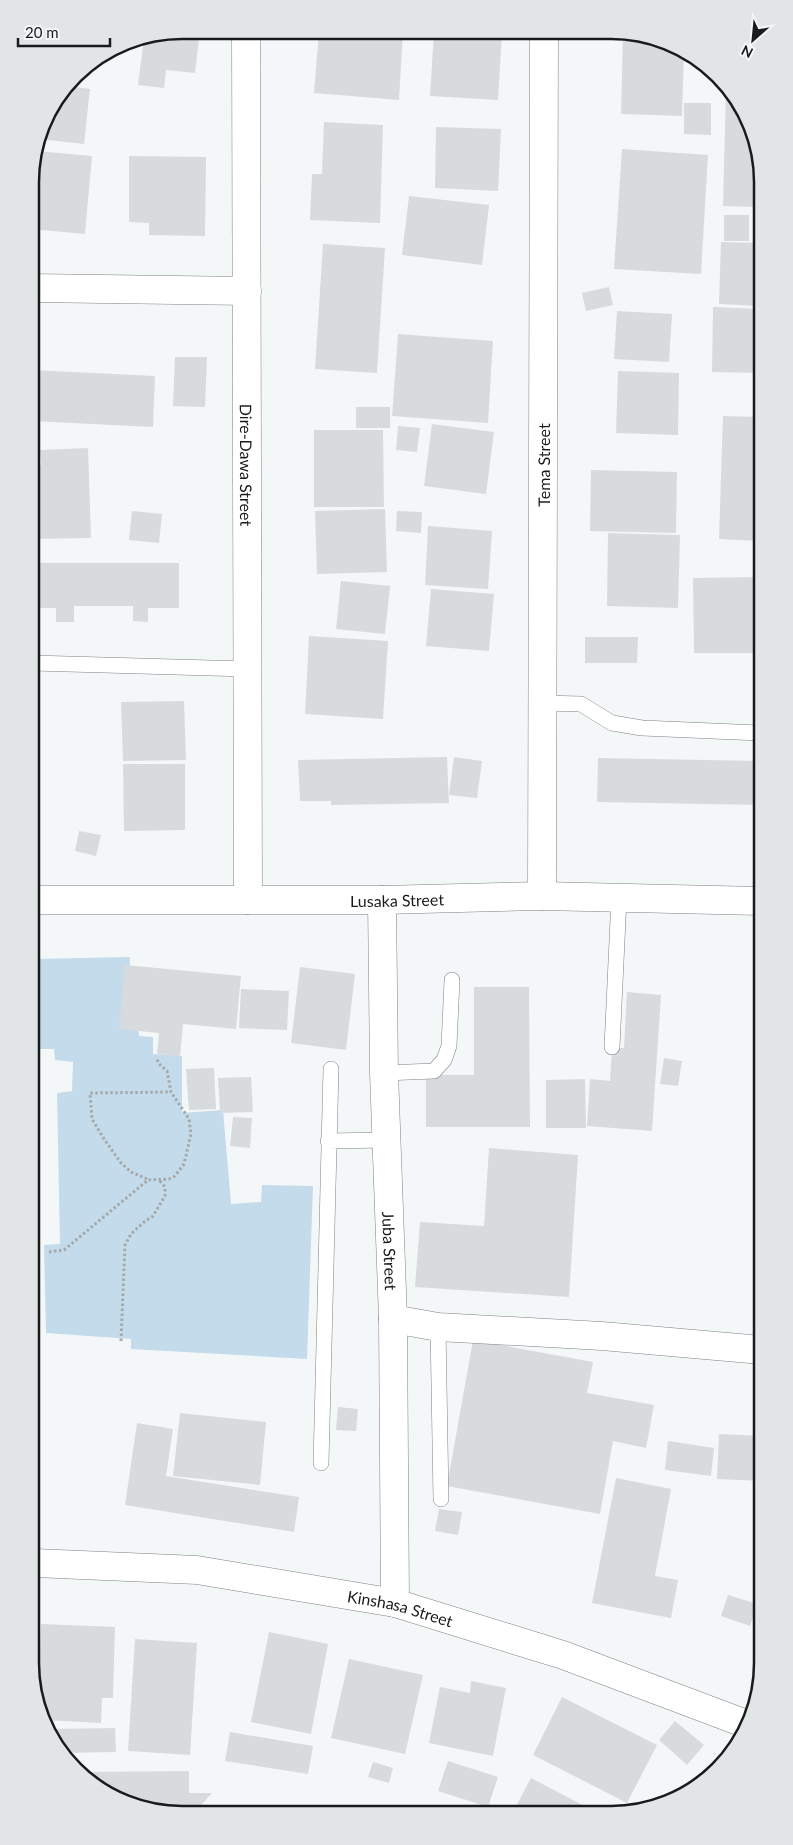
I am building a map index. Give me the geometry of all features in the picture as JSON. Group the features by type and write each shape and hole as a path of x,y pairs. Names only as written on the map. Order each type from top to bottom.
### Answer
{"street":[{"name":"Dire-Dawa Street","path":"246,39 248,900"},
{"name":"Tema Street","path":"542,896 544,39"},
{"path":"39,288 246,291"},
{"name":"Lusaka Street","path":"39,900 382,900 542,896 754,901"},
{"name":"Juba Street","path":"382,900 384,1073 392,1319 395,1603"},
{"path":"392,1319 438,1326 602,1336 754,1349"},
{"name":"Kinshasa Street","path":"39,1563 198,1570 395,1603 563,1655 741,1722"}],"lane":[{"path":"39,663 247,669"},
{"path":"543,703 581,704 612,723 642,728 754,733"},
{"path":"612,1047 619,898"},
{"path":"384,1073 434,1071 444,1060 449,1046 452,980"},
{"path":"321,1463 331,1069"},
{"path":"328,1140 386,1140"},
{"path":"438,1326 441,1499"}],"path":[{"path":"157,1056 158,1063 167,1070 172,1092 189,1118 191,1134 184,1164 175,1176 169,1179 148,1180 130,1172 121,1163 96,1128 92,1119 90,1093 172,1092"},
{"path":"48,1252 64,1250 148,1180"},
{"path":"121,1341 125,1244 131,1234 153,1216 165,1196 165,1187 159,1180"}],"shaded area":[{"path":"130,957 127,1022 138,1024 139,1036 153,1037 153,1054 182,1056 182,1113 223,1110 231,1204 261,1202 262,1185 313,1186 307,1359 131,1349 131,1339 46,1333 44,1245 60,1244 57,1093 72,1091 73,1062 55,1060 54,1049 39,1049 39,959"}],"building":[{"path":"172,39 199,39 195,73 166,70 164,88 138,85 143,44"},
{"path":"318,39 403,39 399,100 314,93"},
{"path":"434,39 502,39 498,100 430,96"},
{"path":"623,39 639,41 684,58 682,116 621,114"},
{"path":"75,87 90,89 84,144 46,140 63,102"},
{"path":"726,96 735,110 749,145 753,163 754,207 723,206"},
{"path":"684,103 711,103 711,135 684,134"},
{"path":"324,122 383,125 380,223 310,220 312,174 322,174"},
{"path":"436,127 501,129 498,191 435,188"},
{"path":"622,149 708,155 701,274 614,269"},
{"path":"43,152 92,156 85,234 39,230 39,172"},
{"path":"129,156 206,157 205,236 149,235 149,223 129,222"},
{"path":"409,196 489,205 482,265 402,255"},
{"path":"724,215 749,215 749,241 724,241"},
{"path":"721,242 754,243 754,306 719,304"},
{"path":"323,244 385,248 377,373 315,369"},
{"path":"609,287 613,305 586,311 582,293"},
{"path":"713,307 754,309 754,373 712,372"},
{"path":"617,311 672,314 669,362 614,359"},
{"path":"398,334 493,341 488,423 392,416"},
{"path":"175,357 207,357 205,407 173,406"},
{"path":"39,370 155,376 153,427 39,421"},
{"path":"618,371 679,373 678,435 616,433"},
{"path":"356,407 390,407 390,428 356,428"},
{"path":"723,416 754,417 754,541 719,539"},
{"path":"432,424 494,432 486,494 424,486"},
{"path":"398,426 420,428 417,452 396,450"},
{"path":"314,430 383,430 384,507 314,507"},
{"path":"88,448 91,538 39,539 40,450"},
{"path":"591,470 677,472 676,533 590,531"},
{"path":"385,509 387,572 317,574 315,511"},
{"path":"132,511 162,514 159,543 129,540"},
{"path":"397,511 422,512 421,533 396,531"},
{"path":"428,526 492,531 488,589 425,585"},
{"path":"608,533 680,535 678,608 607,606"},
{"path":"39,563 179,563 179,608 148,608 148,622 133,621 133,606 74,606 74,622 56,622 56,608 39,608"},
{"path":"754,577 754,653 694,653 693,578"},
{"path":"341,581 390,586 385,634 336,629"},
{"path":"431,589 494,594 489,651 426,646"},
{"path":"309,636 388,641 383,719 305,714"},
{"path":"585,637 638,637 637,663 585,663"},
{"path":"184,701 186,760 123,761 121,702"},
{"path":"447,757 449,803 331,805 331,801 300,801 298,760"},
{"path":"454,757 482,761 477,798 449,795"},
{"path":"598,758 754,761 754,805 597,802"},
{"path":"123,764 185,764 185,830 124,831"},
{"path":"79,831 101,835 96,856 75,851"},
{"path":"125,965 241,976 236,1029 183,1024 180,1057 157,1054 159,1033 119,1029"},
{"path":"300,967 355,974 346,1050 291,1043"},
{"path":"474,987 529,987 530,1127 426,1127 426,1075 474,1075"},
{"path":"241,989 289,991 287,1030 239,1028"},
{"path":"627,992 661,995 652,1131 587,1126 590,1079 610,1081 612,1048 624,1048"},
{"path":"664,1058 682,1061 678,1086 660,1084"},
{"path":"214,1068 216,1109 189,1110 186,1069"},
{"path":"251,1077 253,1112 220,1113 218,1078"},
{"path":"585,1079 586,1128 546,1128 546,1080"},
{"path":"233,1117 252,1118 250,1148 230,1146"},
{"path":"489,1148 578,1155 569,1297 415,1287 420,1222 484,1226"},
{"path":"473,1340 593,1362 587,1393 654,1405 646,1448 613,1441 600,1514 447,1486"},
{"path":"338,1407 358,1409 356,1431 336,1430"},
{"path":"180,1413 266,1422 260,1485 173,1476"},
{"path":"137,1423 173,1429 166,1476 299,1497 294,1532 125,1505"},
{"path":"719,1434 754,1436 754,1481 717,1479"},
{"path":"668,1441 714,1448 711,1476 665,1470"},
{"path":"616,1478 671,1489 655,1576 678,1580 671,1618 592,1603"},
{"path":"439,1509 462,1512 458,1535 435,1531"},
{"path":"728,1595 754,1603 754,1613 750,1626 721,1616"},
{"path":"41,1624 115,1627 113,1698 102,1698 101,1723 51,1720 44,1700 39,1670"},
{"path":"269,1632 328,1644 311,1734 251,1722"},
{"path":"135,1639 197,1643 190,1755 128,1751"},
{"path":"349,1659 423,1675 405,1754 331,1738"},
{"path":"471,1681 506,1688 493,1756 429,1743 440,1687 470,1693"},
{"path":"562,1697 657,1745 627,1803 533,1755"},
{"path":"675,1721 704,1745 687,1765 659,1740"},
{"path":"115,1728 116,1752 71,1753 55,1729"},
{"path":"230,1732 313,1746 308,1774 225,1761"},
{"path":"448,1761 498,1777 488,1806 438,1791"},
{"path":"373,1762 393,1768 389,1783 368,1777"},
{"path":"189,1771 189,1793 212,1793 200,1806 154,1804 136,1799 119,1791 102,1782 89,1772"},
{"path":"531,1778 584,1806 516,1806"}]}
